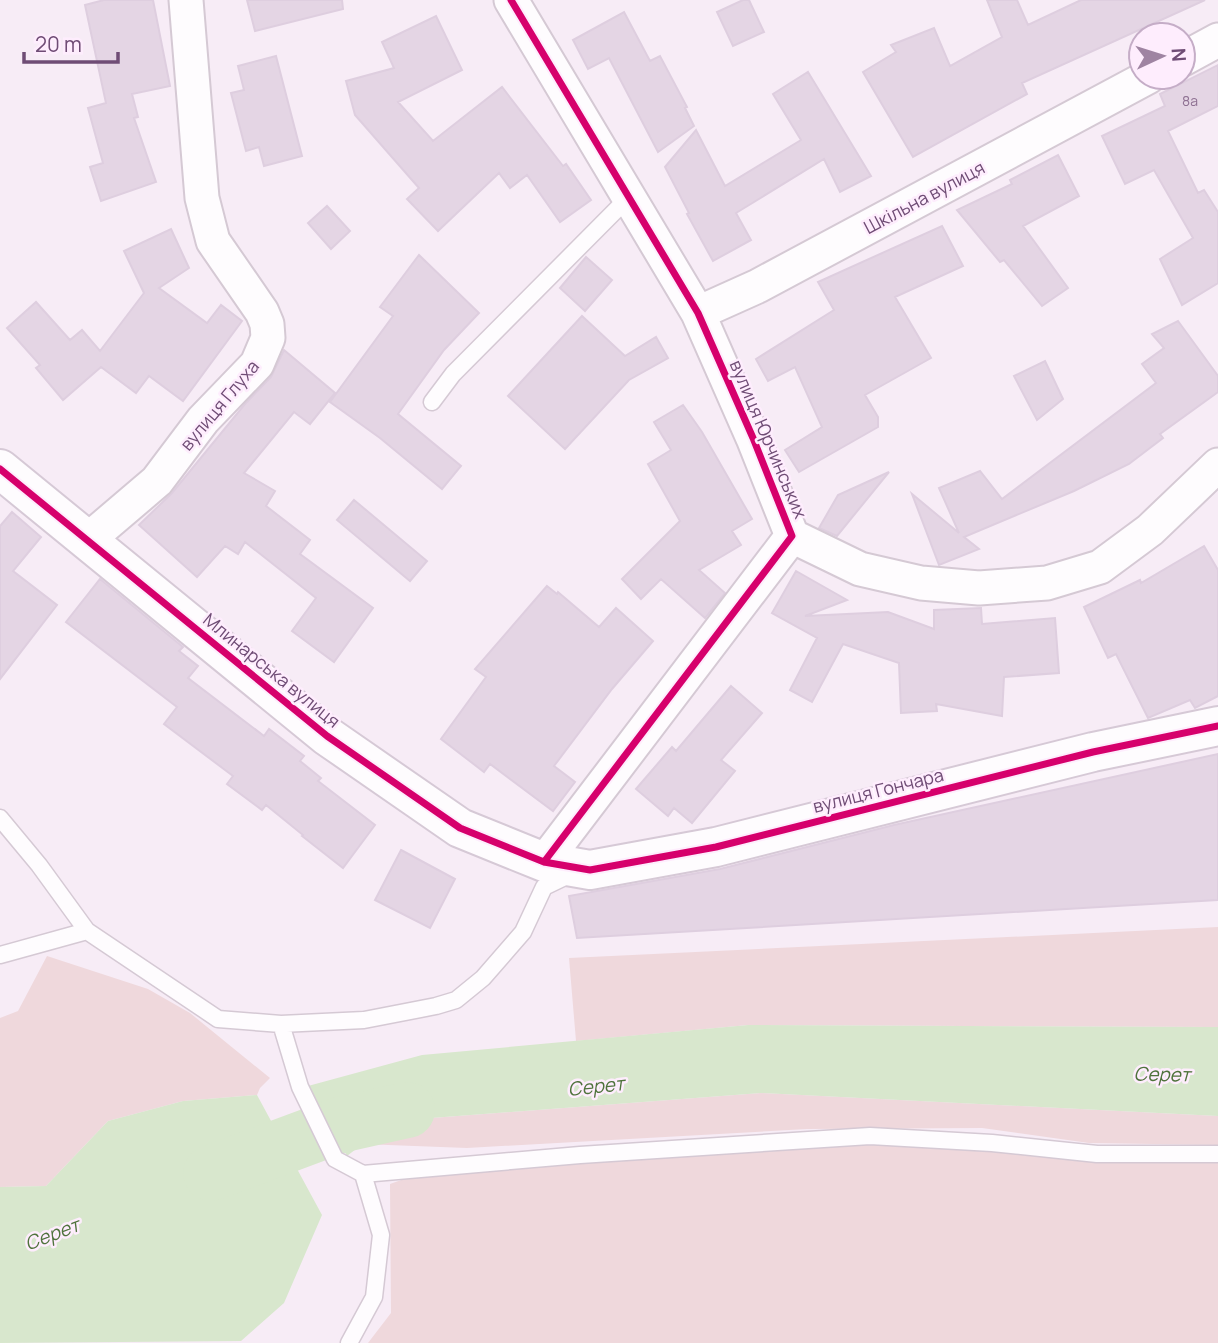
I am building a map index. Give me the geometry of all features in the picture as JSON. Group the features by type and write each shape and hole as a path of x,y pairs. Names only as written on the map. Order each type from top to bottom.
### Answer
{"street":[{"name":"вулиця Глуха","path":"89,540 157,481 203,420 257,363 268,338 267,324 262,312 213,241 202,198 186,0"},
{"name":"вулиця Юрчинських","path":"511,0 698,313 753,438 792,536 544,862"},
{"path":"1197,51 1218,40"},
{"name":"Шкільна вулиця","path":"698,313 758,286 1127,88"},
{"path":"792,536 860,569 921,583 979,588 1046,583 1100,567 1150,530 1218,465"},
{"name":"Млинарська вулиця","path":"0,469 327,736 460,828 544,862"},
{"name":"вулиця Гончара","path":"544,862 590,870 716,847 1093,752 1218,726"}],"lane":[{"path":"432,402 453,374 629,197"},
{"path":"0,818 39,865 87,931 218,1018 281,1024 364,1020 456,1000 483,978 523,932 544,887 565,875 590,870"},
{"path":"0,955 87,931"},
{"path":"281,1024 300,1087 335,1159 363,1174 580,1155 870,1136 992,1143 1097,1154 1218,1153"},
{"path":"349,1343 374,1297 381,1235 363,1174"}],"shaded area":[{"path":"1218,927 1218,1027 748,1025 576,1041 569,958"},
{"path":"47,956 148,989 190,1013 270,1078 257,1095 183,1101 108,1121 46,1186 0,1187 0,1018 18,1011"},
{"path":"761,1093 1218,1116 1218,1145 1089,1143 982,1128 807,1129 467,1148 362,1144 392,1121"},
{"path":"870,1143 1218,1160 1218,1343 368,1343 391,1313 390,1184 421,1173"}],"water":[{"path":"748,1025 1218,1027 1218,1116 761,1093 392,1121 347,1156 308,1086 422,1055"},
{"path":"257,1095 322,1215 284,1303 241,1341 0,1343 0,1187 46,1186 108,1121 183,1101"}],"building":[{"path":"104,0 153,0 170,86 132,94 138,117 134,118 156,182 101,201 90,167 103,163 88,108 106,103 85,5"},
{"path":"247,0 342,0 343,9 255,31"},
{"path":"743,0 749,0 764,32 733,46 717,12"},
{"path":"987,0 1017,0 1028,25 1081,0 1205,0 1159,21 1127,21 1127,35 1022,83 1027,94 913,157 863,72 896,52 891,45 934,28 950,66 1002,37"},
{"path":"624,12 650,61 660,56 694,126 658,152 609,58 588,69 573,40"},
{"path":"436,16 462,70 398,102 433,141 502,87 563,166 566,164 591,200 560,222 527,175 510,188 499,173 438,231 407,199 419,188 355,115 346,81 394,68 382,42"},
{"path":"276,56 302,156 264,166 259,147 246,151 231,93 244,90 238,66"},
{"path":"1218,65 1218,106 1168,131 1198,193 1204,190 1218,212 1218,283 1182,305 1160,259 1193,238 1154,170 1125,184 1102,136 1165,106 1160,94 1166,91 1197,91 1197,76"},
{"path":"808,72 871,176 840,192 824,159 736,213 751,240 713,261 665,167 696,130 725,186 801,140 773,94"},
{"path":"1058,155 1079,196 1023,226 1068,288 1042,306 1004,260 1000,262 957,210 1012,184 1010,180"},
{"path":"327,206 350,231 331,249 308,223"},
{"path":"942,226 963,266 895,297 931,358 865,395 878,417 878,427 799,472 785,450 822,427 795,367 768,381 756,359 834,310 818,282"},
{"path":"171,229 189,268 159,288 207,323 221,305 242,321 183,401 149,376 136,393 101,367 63,400 36,368 40,365 7,328 36,302 70,340 82,330 100,351 144,293 124,251"},
{"path":"419,255 479,313 444,350 398,414 461,466 442,489 380,438 330,402 393,316 380,307"},
{"path":"586,257 612,280 585,311 560,288"},
{"path":"582,316 625,356 656,337 668,358 629,380 565,449 508,396"},
{"path":"1178,321 1218,376 1218,392 1160,434 1163,438 1129,464 1074,491 964,537 979,549 939,565 912,494 959,533 939,488 980,471 1002,499 1156,383 1142,364 1164,348 1152,334"},
{"path":"284,350 335,393 310,424 294,412 244,473 275,491 266,506 310,540 300,554 373,608 334,662 292,631 316,598 245,542 238,554 225,546 197,577 139,525 172,493 245,404 271,377"},
{"path":"1045,361 1063,399 1037,420 1014,376"},
{"path":"683,405 702,432 752,519 732,531 741,545 699,570 725,593 705,618 661,579 641,599 622,579 680,521 648,464 671,450 654,422"},
{"path":"889,472 837,536 819,528 838,495"},
{"path":"354,500 427,561 410,581 337,520"},
{"path":"12,512 41,537 13,571 57,605 0,679 0,526"},
{"path":"1204,546 1218,570 1218,696 1195,708 1190,700 1148,718 1116,654 1108,658 1084,607 1140,580 1141,583"},
{"path":"796,571 847,600 805,616 888,612 934,629 934,610 981,608 982,624 1055,618 1059,673 1004,677 1002,716 936,704 937,711 901,713 899,663 843,644 812,702 790,690 817,638 772,613"},
{"path":"100,579 183,647 179,651 198,666 188,678 264,736 269,729 304,756 300,761 321,778 318,781 375,825 343,868 266,805 262,810 227,784 233,776 164,724 177,707 66,622"},
{"path":"547,586 599,627 616,608 653,641 612,689 554,766 575,782 553,811 490,764 484,772 441,739 486,677 475,669"},
{"path":"731,686 762,713 721,760 735,771 692,823 674,808 668,816 636,789 672,747 676,751"},
{"path":"1218,754 1218,900 577,938 569,896 720,869 894,825"},
{"path":"401,850 455,879 430,928 375,900"}],"waterway":[{"name":"Серет","path":"211,1173 340,1125 407,1110"}],"cycle path":[{"path":"511,0 698,313 753,438 792,536 544,862"},
{"path":"0,469 327,736 460,828 544,862 590,870 716,847 1093,752 1218,726"}]}
